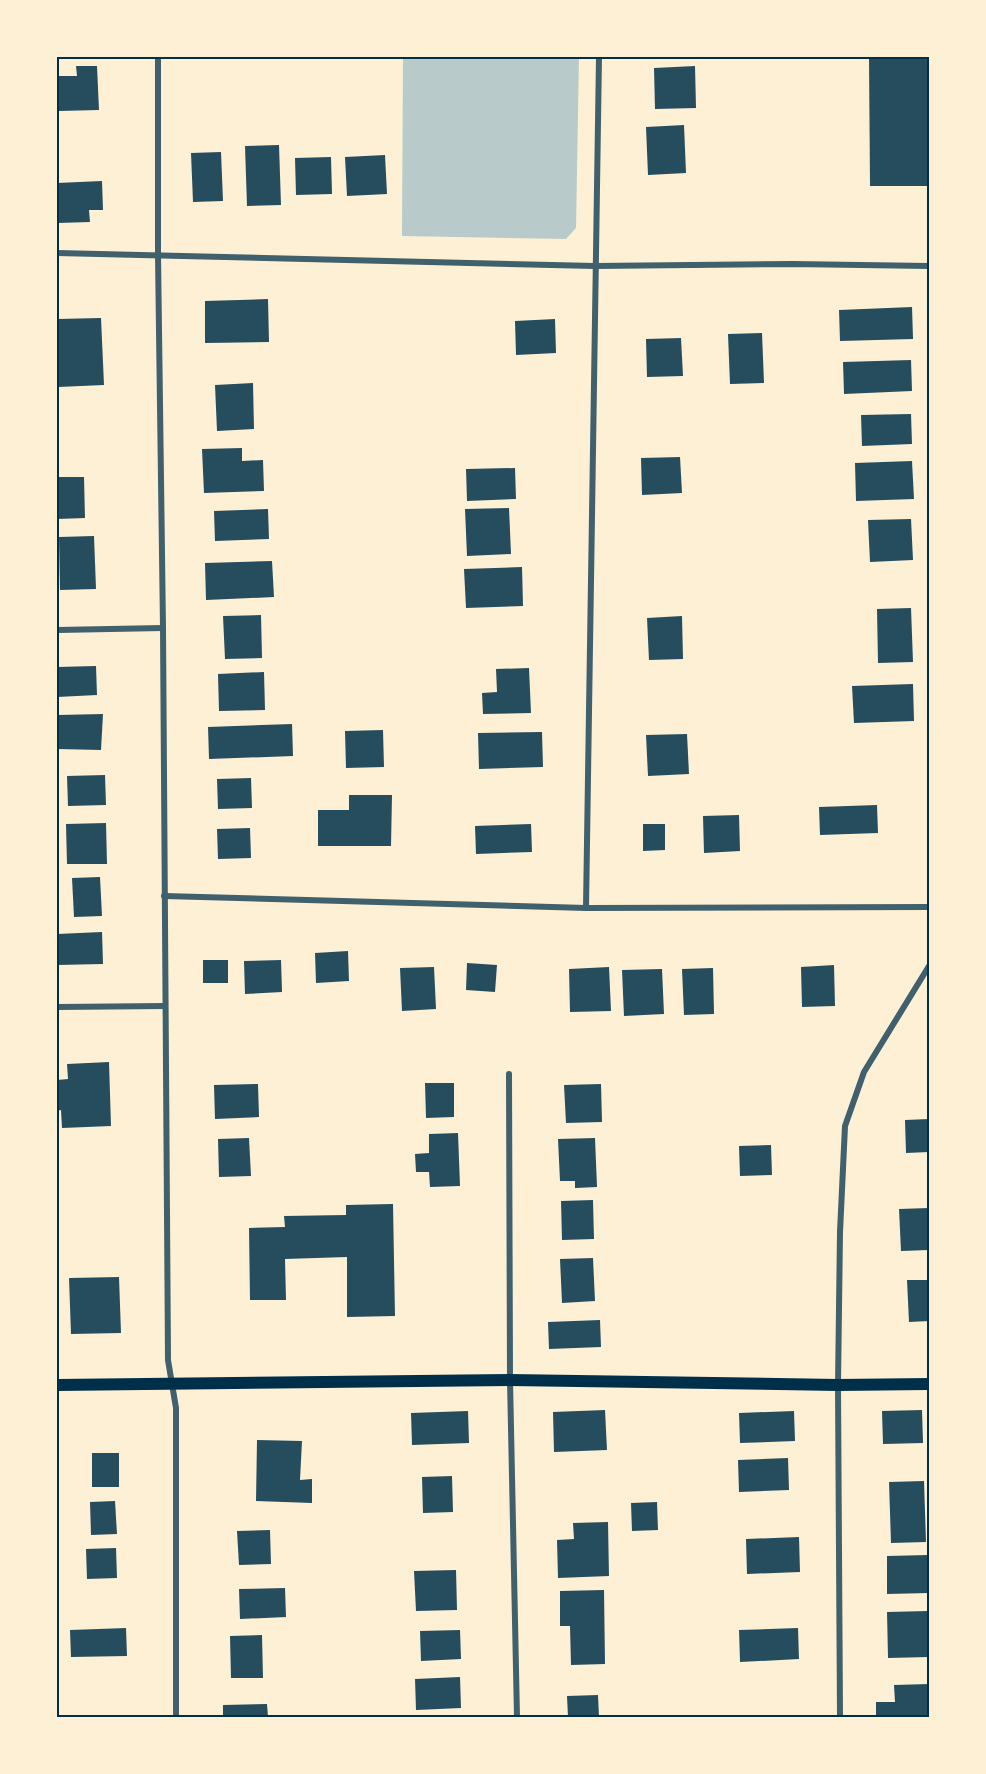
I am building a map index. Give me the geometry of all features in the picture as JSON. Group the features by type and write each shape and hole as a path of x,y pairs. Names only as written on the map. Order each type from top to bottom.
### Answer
{"main road":[{"path":"57,1385 510,1380 838,1385 929,1384"}],"street":[{"path":"158,57 168,1360 176,1408 176,1717"},
{"path":"586,908 599,57"},
{"path":"57,254 596,266 793,264 929,266"},
{"path":"57,630 163,628"},
{"path":"164,896 586,908 929,907"},
{"path":"840,1717 838,1385 840,1232 845,1126 864,1072 929,966"},
{"path":"57,1007 165,1006"},
{"path":"509,1074 510,1380 517,1717"}],"shaded area":[{"path":"403,57 579,57 576,228 566,239 402,236"}],"building":[{"path":"869,57 929,57 929,186 870,186"},
{"path":"76,66 97,66 99,110 59,111 58,76 77,76"},
{"path":"695,66 696,108 655,109 654,68"},
{"path":"684,125 686,173 648,175 646,127"},
{"path":"279,145 281,205 247,206 245,146"},
{"path":"221,152 223,201 193,202 191,153"},
{"path":"385,155 387,194 347,196 345,157"},
{"path":"331,157 332,194 296,195 295,158"},
{"path":"102,181 103,210 89,210 90,222 58,223 57,183"},
{"path":"268,299 269,342 205,343 205,301"},
{"path":"912,307 913,339 840,341 839,310"},
{"path":"101,318 104,385 58,387 57,319"},
{"path":"555,319 556,353 516,355 515,321"},
{"path":"762,333 764,383 730,384 728,334"},
{"path":"681,338 683,376 647,377 646,339"},
{"path":"911,360 912,391 844,394 843,362"},
{"path":"253,383 254,429 217,431 215,385"},
{"path":"911,414 912,444 862,446 861,415"},
{"path":"242,448 242,461 263,460 264,491 204,493 202,449"},
{"path":"680,457 682,493 642,495 641,458"},
{"path":"912,461 914,499 856,501 855,463"},
{"path":"515,468 516,499 467,501 466,469"},
{"path":"57,477 84,477 85,518 57,519"},
{"path":"509,508 511,554 467,556 465,509"},
{"path":"268,509 269,539 215,541 214,511"},
{"path":"911,519 913,560 870,562 868,520"},
{"path":"94,536 96,589 60,590 59,537"},
{"path":"272,561 274,597 206,600 205,563"},
{"path":"522,567 523,606 466,608 464,569"},
{"path":"911,608 913,662 878,663 877,609"},
{"path":"261,615 262,658 225,659 223,616"},
{"path":"682,616 683,659 649,660 647,618"},
{"path":"96,666 97,695 57,697 57,667"},
{"path":"529,668 531,713 483,714 482,693 497,692 496,669"},
{"path":"264,672 265,710 219,711 218,674"},
{"path":"913,684 914,721 854,723 852,686"},
{"path":"103,714 101,750 57,749 57,715"},
{"path":"292,724 293,756 209,759 208,727"},
{"path":"383,730 384,767 346,768 345,731"},
{"path":"542,732 543,767 479,769 478,733"},
{"path":"687,734 689,774 648,776 646,735"},
{"path":"105,775 106,805 68,806 67,776"},
{"path":"251,778 252,808 218,809 217,779"},
{"path":"349,795 392,795 391,846 318,846 318,810 349,810"},
{"path":"877,805 878,833 820,835 819,807"},
{"path":"739,815 740,851 704,853 703,816"},
{"path":"106,823 107,864 67,864 66,824"},
{"path":"531,824 532,852 476,854 475,826"},
{"path":"643,824 665,824 665,850 643,851"},
{"path":"250,828 251,858 218,859 217,829"},
{"path":"100,877 102,916 74,917 72,878"},
{"path":"102,932 103,964 57,965 57,934"},
{"path":"348,951 349,981 316,983 315,953"},
{"path":"203,960 228,960 228,983 203,983"},
{"path":"281,960 282,992 245,994 244,961"},
{"path":"467,963 497,965 495,992 466,990"},
{"path":"834,965 835,1006 802,1007 801,967"},
{"path":"434,967 436,1009 402,1011 400,968"},
{"path":"609,967 611,1011 570,1012 569,969"},
{"path":"713,968 714,1014 684,1015 682,969"},
{"path":"662,969 664,1014 624,1016 622,970"},
{"path":"109,1062 111,1126 62,1128 61,1110 57,1111 57,1080 68,1079 67,1064"},
{"path":"425,1083 454,1083 454,1117 426,1118"},
{"path":"258,1084 259,1117 215,1119 214,1085"},
{"path":"601,1084 602,1122 566,1123 564,1085"},
{"path":"929,1119 929,1152 906,1153 905,1120"},
{"path":"458,1133 460,1186 430,1187 429,1172 416,1172 415,1154 429,1153 429,1134"},
{"path":"249,1138 251,1176 219,1177 218,1139"},
{"path":"595,1138 597,1187 575,1188 575,1181 560,1181 558,1139"},
{"path":"771,1145 772,1175 740,1176 739,1146"},
{"path":"593,1200 594,1239 562,1240 561,1201"},
{"path":"393,1204 395,1316 347,1317 347,1257 285,1259 286,1300 250,1300 249,1228 285,1227 284,1216 346,1215 346,1205"},
{"path":"929,1208 929,1250 901,1251 899,1209"},
{"path":"593,1258 595,1301 562,1303 560,1259"},
{"path":"119,1277 121,1333 71,1334 69,1278"},
{"path":"907,1280 929,1280 929,1321 909,1322"},
{"path":"600,1320 601,1347 549,1349 548,1322"},
{"path":"605,1410 607,1450 554,1452 553,1412"},
{"path":"922,1410 923,1443 883,1444 882,1411"},
{"path":"468,1411 469,1443 412,1445 411,1413"},
{"path":"794,1411 795,1441 740,1443 739,1413"},
{"path":"257,1440 302,1441 300,1480 312,1479 312,1503 256,1501"},
{"path":"92,1453 119,1453 119,1487 92,1487"},
{"path":"788,1458 789,1490 739,1492 738,1460"},
{"path":"452,1476 453,1512 423,1513 422,1477"},
{"path":"924,1481 926,1542 891,1543 889,1482"},
{"path":"115,1501 117,1534 91,1535 90,1502"},
{"path":"657,1502 658,1530 632,1531 631,1503"},
{"path":"608,1522 609,1576 558,1578 557,1540 574,1539 573,1523"},
{"path":"270,1530 271,1564 239,1565 237,1531"},
{"path":"799,1537 800,1572 747,1574 746,1539"},
{"path":"116,1548 117,1578 87,1579 86,1549"},
{"path":"928,1555 929,1593 887,1594 887,1556"},
{"path":"456,1570 457,1610 416,1611 414,1571"},
{"path":"285,1588 286,1617 240,1619 239,1589"},
{"path":"604,1590 605,1664 571,1665 570,1626 560,1626 560,1591"},
{"path":"928,1611 929,1657 888,1658 887,1612"},
{"path":"126,1628 127,1656 71,1657 70,1630"},
{"path":"798,1628 799,1659 740,1662 739,1630"},
{"path":"460,1630 461,1659 421,1661 420,1631"},
{"path":"262,1635 263,1678 231,1678 230,1636"},
{"path":"460,1677 461,1708 416,1710 415,1679"},
{"path":"929,1684 929,1717 876,1717 876,1702 895,1702 894,1685"},
{"path":"598,1695 599,1717 568,1717 567,1696"},
{"path":"267,1704 268,1717 223,1717 223,1705"}]}
